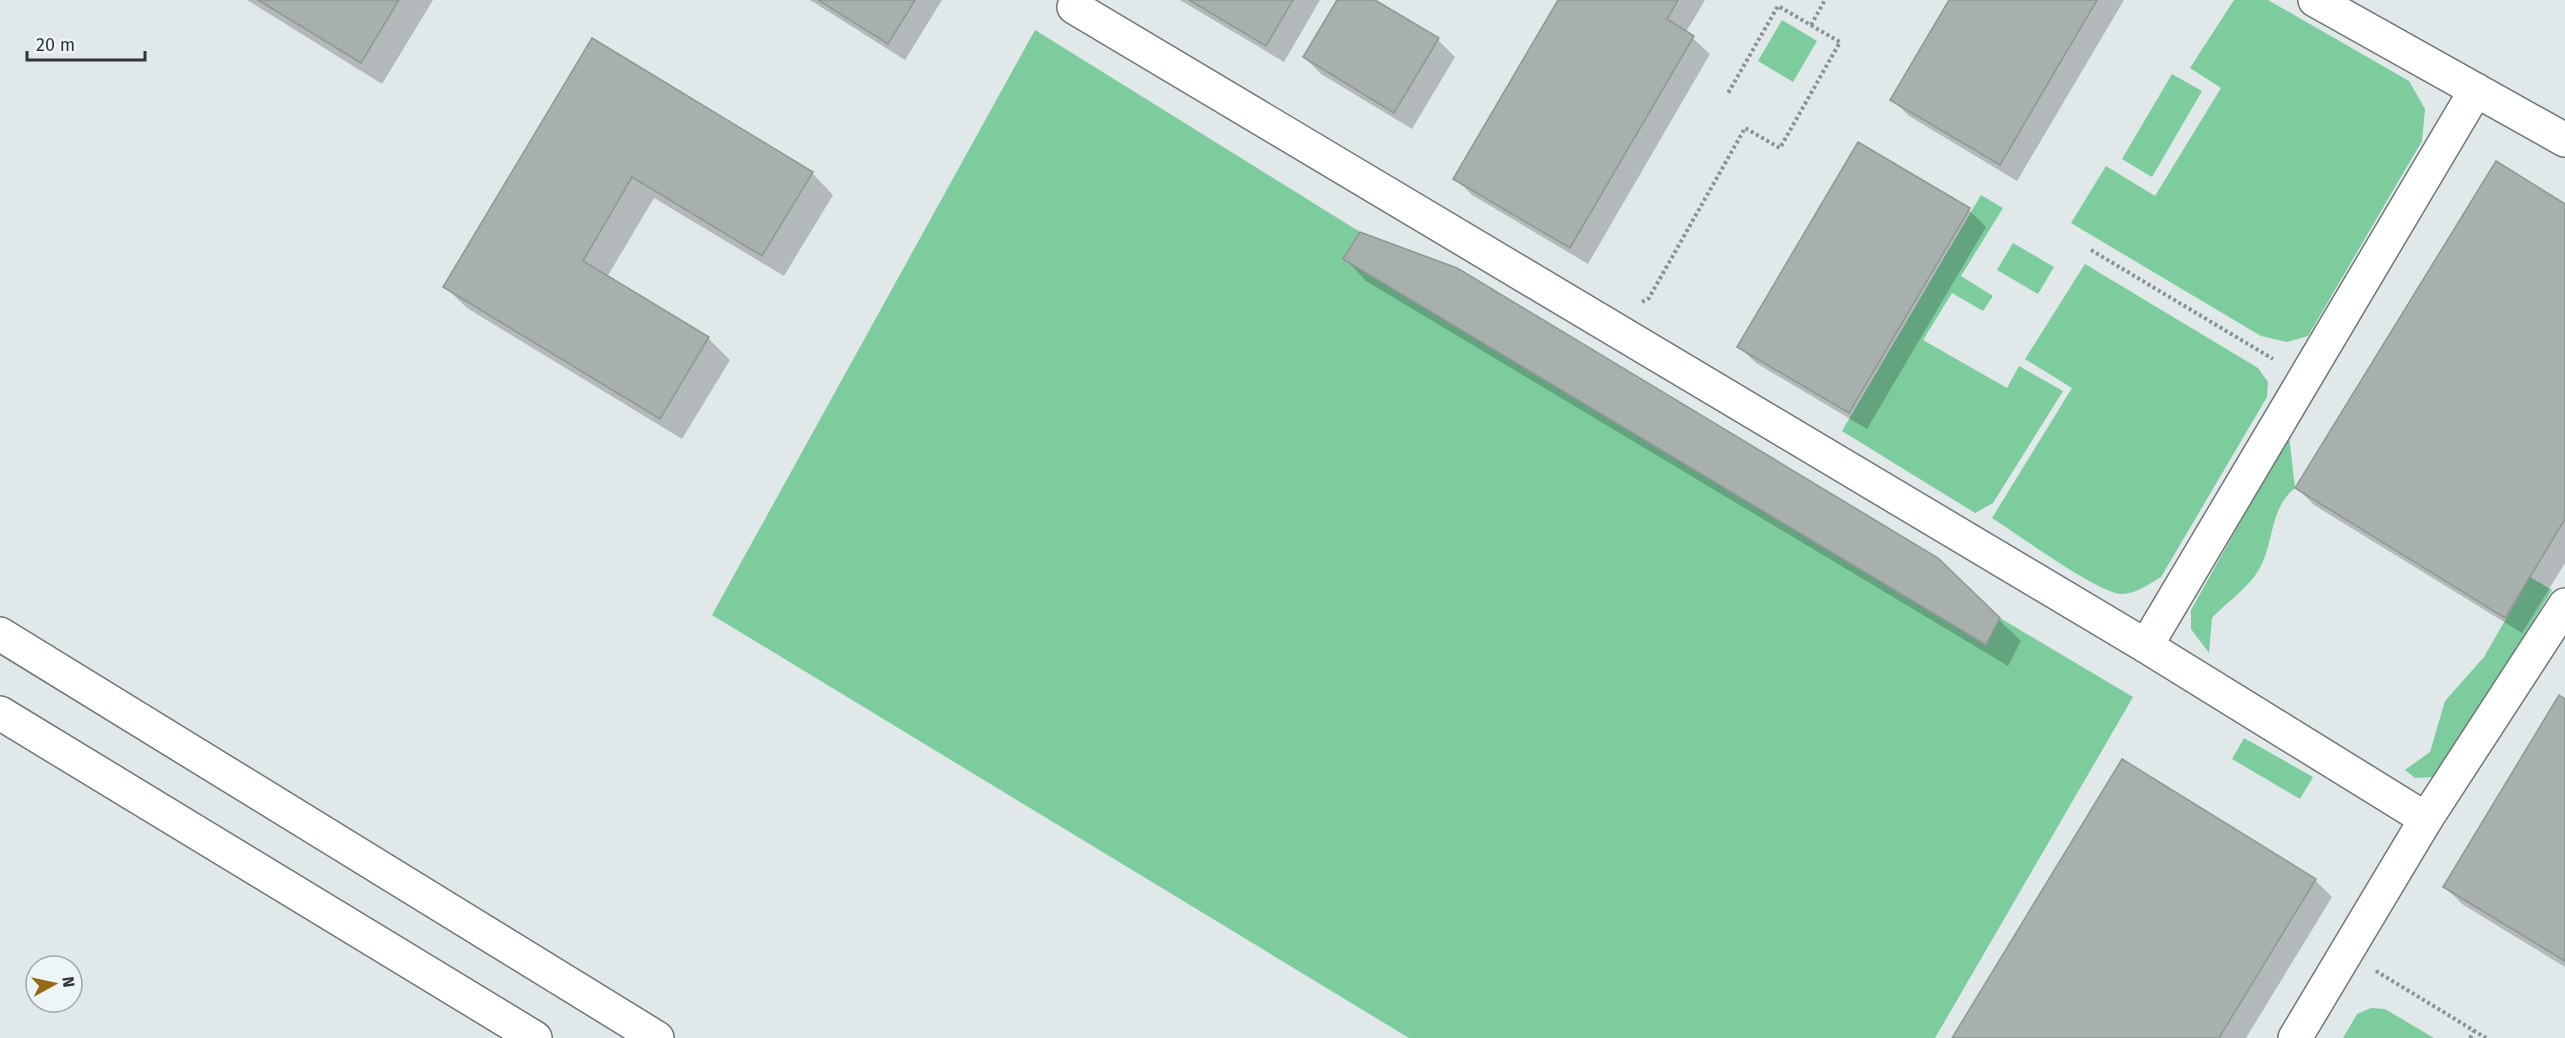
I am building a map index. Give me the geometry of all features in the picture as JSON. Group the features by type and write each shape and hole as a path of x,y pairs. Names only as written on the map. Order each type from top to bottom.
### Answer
{"street":[{"path":"2315,0 2565,140"},
{"path":"1074,8 2146,646 2426,819"},
{"path":"2146,646 2476,90"},
{"path":"2295,1038 2426,819 2565,605"},
{"path":"0,634 657,1038"},
{"path":"0,713 535,1038"}],"path":[{"path":"1811,25 1825,0"},
{"path":"1605,324 1649,298 1745,128 1780,148 1840,42 1778,6 1727,95"},
{"path":"2091,250 2305,378"},
{"path":"2346,953 2486,1038"},
{"path":"2470,1038 2474,1031"}],"green space":[{"path":"2234,0 2268,0 2409,81 2425,109 2422,141 2308,336 2287,342 2261,336 2071,223 2106,166 2155,196 2221,88 2190,68"},
{"path":"1782,20 1817,41 1793,82 1758,61"},
{"path":"1035,30 1360,232 1457,268 1938,558 2000,618 2133,697 1935,1038 1409,1038 712,615"},
{"path":"2172,74 2202,91 2152,177 2122,159"},
{"path":"1981,195 2003,208 1961,276 1993,296 1983,311 1952,293 1923,340 2007,388 2019,366 2063,391 1993,503 1975,513 1842,431"},
{"path":"2013,243 2054,267 2038,294 1997,270"},
{"path":"2085,264 2258,368 2268,382 2267,397 2161,577 2138,590 2123,594 2096,585 1992,518 2072,388 2025,359"},
{"path":"2289,435 2295,488 2287,495 2278,512 2260,568 2248,584 2212,618 2209,653 2191,629 2191,610"},
{"path":"2530,577 2552,590 2450,756 2433,777 2415,778 2405,770 2430,752 2445,701 2484,657"},
{"path":"2244,738 2313,777 2300,799 2232,759"},
{"path":"2371,1008 2385,1009 2434,1038 2343,1038 2357,1014"}],"building":[{"path":"258,0 399,0 361,63"},
{"path":"818,0 915,0 888,44"},
{"path":"1189,0 1293,0 1266,46"},
{"path":"1337,0 1375,0 1439,38 1394,113 1303,57"},
{"path":"1558,0 1678,0 1667,19 1694,36 1570,248 1453,179"},
{"path":"1949,0 2097,0 2000,165 1890,100"},
{"path":"592,38 813,172 762,256 632,177 583,261 709,337 660,419 443,287"},
{"path":"1858,142 1970,208 1849,413 1737,347"},
{"path":"2496,161 2565,204 2565,519 2505,618 2295,488"},
{"path":"1360,232 1457,268 1938,558 2000,618 1986,645 1343,259"},
{"path":"2559,695 2565,699 2565,961 2443,887"},
{"path":"2122,759 2316,879 2219,1038 1952,1038"}]}
